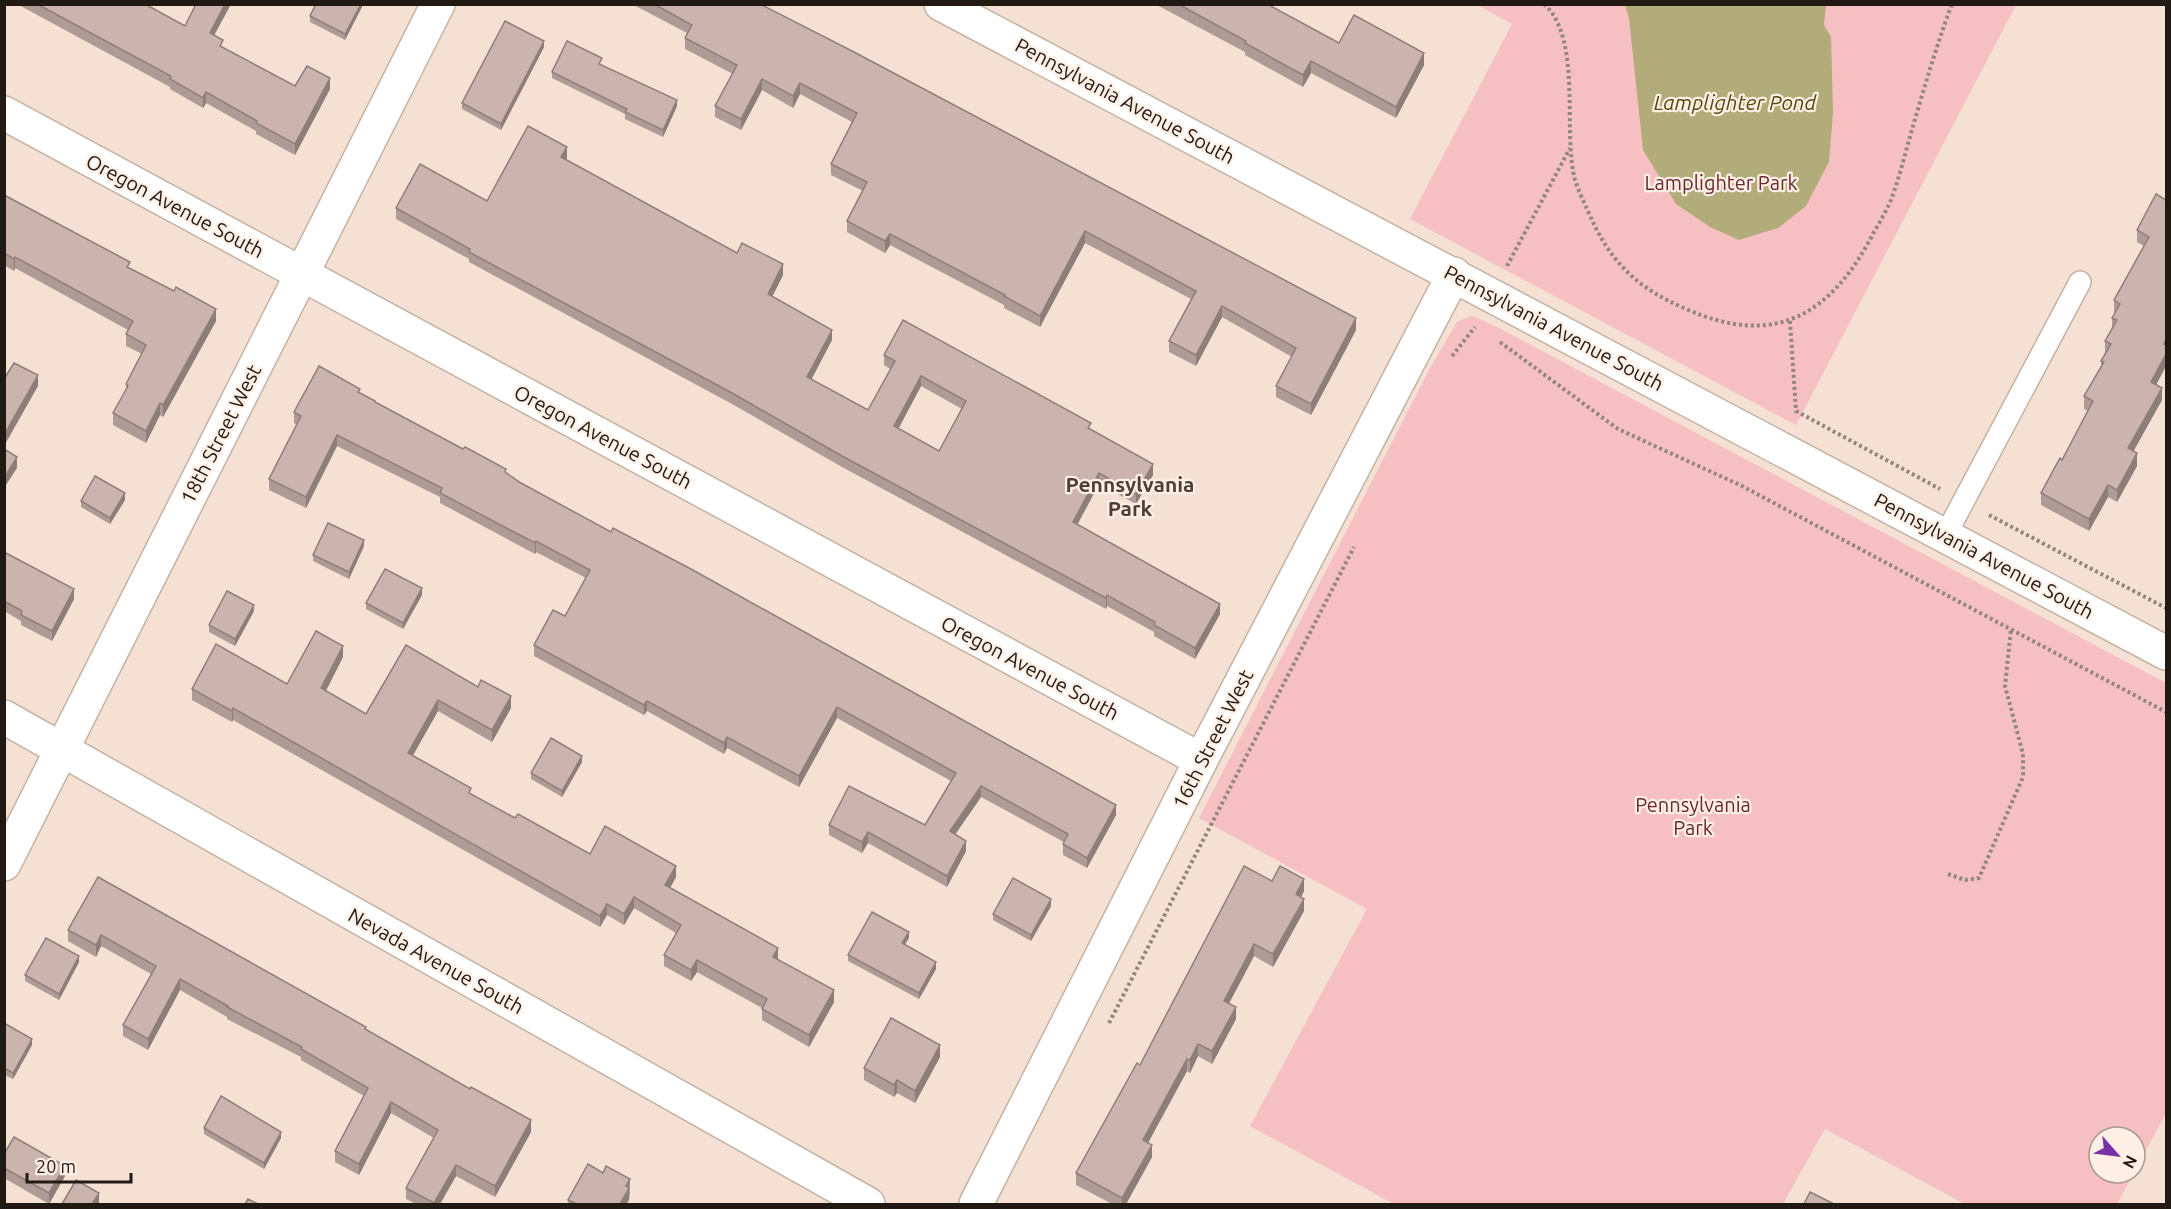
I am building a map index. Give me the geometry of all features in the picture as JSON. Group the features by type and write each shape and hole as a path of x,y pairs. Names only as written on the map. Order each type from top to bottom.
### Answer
{"street":[{"name":"18th Street West","path":"4,864 438,4"},
{"name":"Pennsylvania Avenue South","path":"941,4 2166,653"},
{"name":"Oregon Avenue South","path":"4,113 1201,760"},
{"name":"16th Street West","path":"976,1204 1201,760 1454,274"},
{"name":"Nevada Avenue South","path":"4,717 868,1204"}],"lane":[{"path":"1945,536 2080,282"}],"path":[{"path":"1544,4 1558,23 1567,56 1570,147 1575,180 1599,237 1618,262 1640,284 1664,300 1700,315 1737,326 1758,326 1790,321 1817,307 1840,286 1867,246 1890,200 1952,4"},
{"path":"1505,270 1570,147"},
{"path":"1452,357 1477,324"},
{"path":"1496,338 1618,429 1742,486 2166,712"},
{"path":"1108,1025 1359,537"},
{"path":"1948,874 1965,880 1978,878 2023,777 2023,754 2005,686 2011,629"}],"green space":[{"name":"Lamplighter Park","path":"1477,5 2016,5 1796,425 1410,219 1512,24"},
{"name":"Pennsylvania Park","path":"1471,316 1503,330 2166,683 2166,1113 2147,1149 2147,1125 2087,1125 2087,1185 2127,1185 2117,1204 1965,1204 1825,1129 1783,1204 1394,1204 1250,1126 1367,909 1199,818 1430,368 1457,322"}],"water":[{"name":"Lamplighter Pond","path":"1625,5 1826,5 1824,25 1831,37 1833,113 1829,162 1806,206 1778,228 1739,240 1710,227 1676,204 1643,150 1629,18"}],"building":[{"path":"37,4 145,4 185,26 196,4 225,4 210,33 223,40 220,46 295,86 307,66 330,78 295,144 206,92 203,98 170,79 171,76"},
{"path":"316,4 361,4 345,34 310,16"},
{"path":"654,4 760,4 1356,318 1311,404 1276,386 1296,348 1222,306 1196,355 1169,341 1196,291 1085,231 1040,316 890,234 885,241 847,221 867,182 831,164 857,113 800,83 793,96 762,79 741,119 715,106 737,65 685,38 692,25"},
{"path":"1178,4 1267,4 1339,43 1354,15 1424,53 1396,107 1311,61 1303,75"},
{"path":"505,21 544,41 501,124 462,103"},
{"path":"567,41 602,58 599,64 677,100 663,130 625,112 627,109 552,72"},
{"path":"528,126 567,147 561,157 737,253 742,243 783,264 768,294 832,330 807,377 868,410 895,361 884,355 903,320 1091,423 1088,428 1153,464 1136,494 1099,473 1073,522 1220,604 1195,648 1107,595 1106,598 842,456 732,393 469,252 470,249 396,208 420,164 487,201","holes":["921,376 966,401 939,451 894,426"]},
{"path":"2156,194 2166,200 2166,339 2164,344 2166,354 2151,382 2162,388 2128,448 2137,453 2117,490 2108,485 2089,519 2041,493 2060,458 2062,460 2093,401 2084,396 2104,362 2101,361 2111,344 2105,341 2117,320 2112,318 2120,304 2114,300 2149,237 2137,230"},
{"path":"4,195 130,262 127,267 174,291 176,287 216,309 163,405 160,403 146,431 113,413 146,345 126,334 133,321 4,253"},
{"path":"14,363 38,375 4,435 4,379"},
{"path":"319,366 360,389 358,392 375,402 506,469 505,472 521,483 611,532 613,528 691,569 1116,805 1087,858 1063,844 1068,834 981,786 950,831 966,841 947,876 868,832 862,842 829,825 849,786 925,825 956,773 837,707 799,776 727,737 724,743 647,701 644,705 534,645 553,610 565,616 590,570 440,493 442,488 337,435 306,497 269,479 301,416 294,412"},
{"path":"4,449 17,457 4,478"},
{"path":"95,476 125,493 110,518 81,501"},
{"path":"328,523 364,540 349,572 313,555"},
{"path":"4,552 74,589 52,631 21,615 22,611 4,601"},
{"path":"385,569 422,588 403,623 366,603"},
{"path":"227,591 254,605 235,639 209,625"},
{"path":"316,631 343,646 321,688 366,714 406,645 478,687 481,680 511,696 492,730 438,700 408,753 471,788 469,793 515,818 518,814 590,854 605,826 676,866 665,885 778,948 773,957 834,990 809,1035 762,1009 767,999 697,960 691,970 664,955 681,925 634,897 624,914 607,904 600,916 233,708 232,711 192,689 216,644 287,684"},
{"path":"551,738 582,756 562,791 531,773"},
{"path":"1244,866 1272,881 1280,866 1304,879 1296,894 1304,899 1273,954 1254,944 1224,1001 1236,1007 1212,1051 1198,1044 1190,1060 1187,1059 1143,1140 1152,1145 1122,1198 1076,1173 1137,1063 1140,1065"},
{"path":"98,877 366,1027 365,1029 470,1089 471,1087 531,1120 495,1186 456,1165 434,1203 406,1188 438,1130 391,1102 359,1164 335,1151 368,1088 301,1049 302,1047 180,979 148,1039 123,1025 156,966 101,935 96,945 68,930"},
{"path":"1013,878 1051,899 1031,935 993,914"},
{"path":"872,912 909,932 902,943 936,962 919,993 848,955"},
{"path":"46,938 79,956 59,994 25,975"},
{"path":"891,1018 940,1045 915,1091 897,1080 894,1085 864,1068"},
{"path":"4,1023 32,1039 13,1073 4,1068"},
{"path":"221,1096 281,1132 264,1163 204,1128"},
{"path":"14,1137 65,1166 49,1193 4,1168 4,1154"},
{"path":"588,1164 603,1173 606,1166 630,1179 626,1186 629,1188 620,1204 577,1204 568,1200"},
{"path":"76,1180 99,1193 92,1204 62,1204"},
{"path":"1810,1192 1834,1204 1804,1204"},
{"path":"248,1199 258,1204 245,1204"}],"district":[{"name":"Pennsylvania Park","path":"1130,497"}]}
